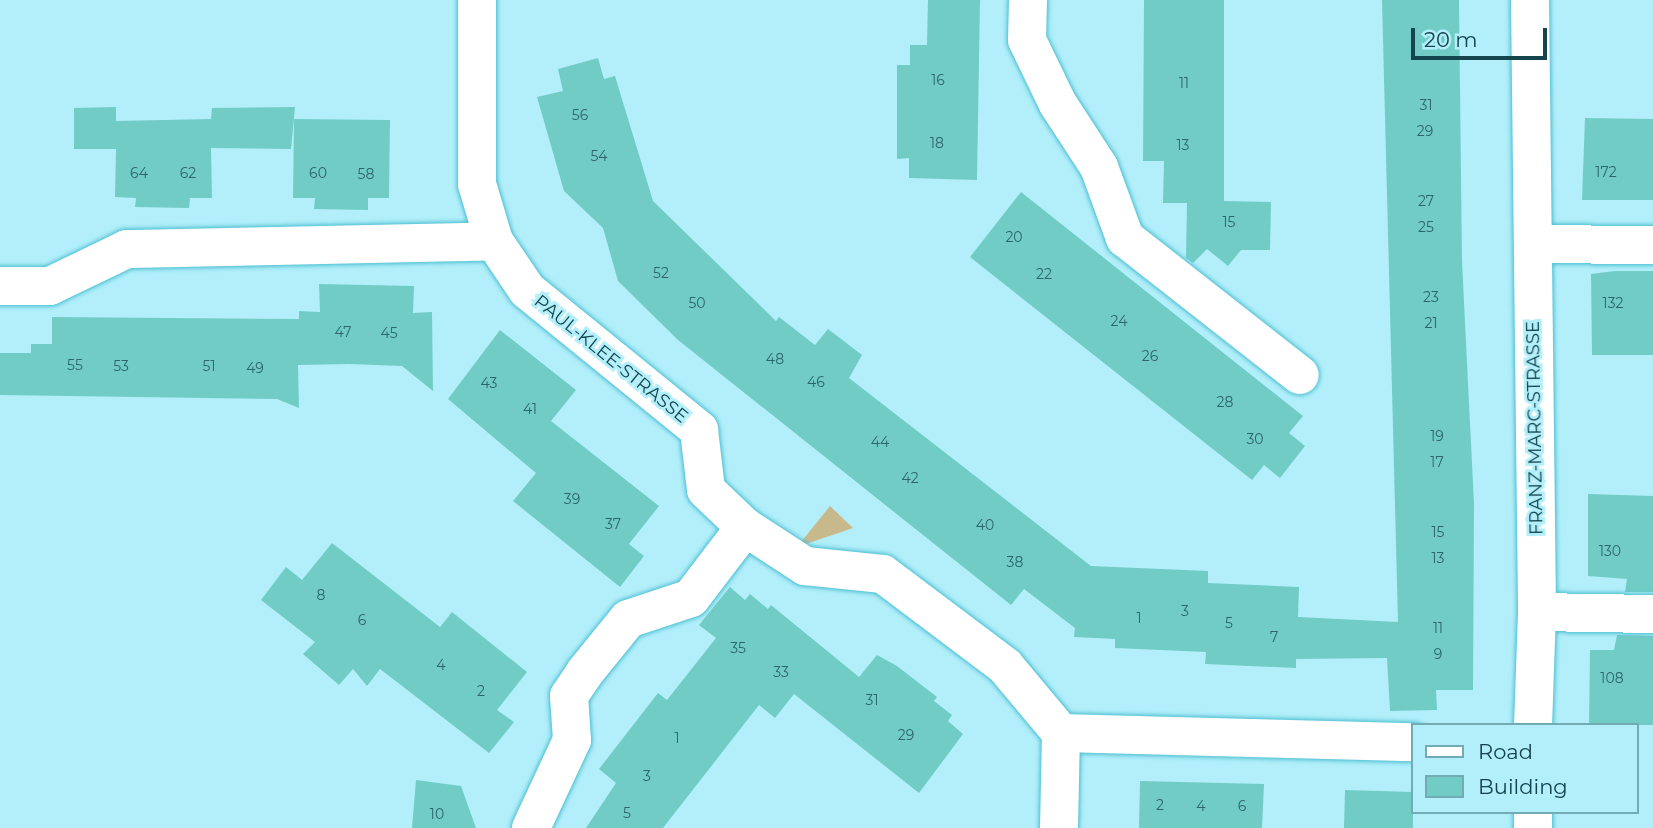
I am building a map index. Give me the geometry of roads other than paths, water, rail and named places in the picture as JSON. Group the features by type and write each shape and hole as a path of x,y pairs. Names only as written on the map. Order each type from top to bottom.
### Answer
{"street":[{"name":"PAUL-KLEE-STRASSE","path":"477,0 477,184 494,241 527,290 699,430 706,490 745,527 804,566 883,574 1005,666 1061,733"},
{"path":"1028,0 1027,40 1058,104 1099,167 1125,238 1300,375"},
{"name":"FRANZ-MARC-STRASSE","path":"1530,0 1537,612 1533,723"},
{"path":"0,286 50,286 127,249 494,241"},
{"path":"1534,244 1653,245"},
{"path":"531,828 572,740 569,696 584,672 628,620 691,598 745,527"},
{"path":"1537,612 1653,614"},
{"path":"1059,828 1061,733 1412,742"}]}
